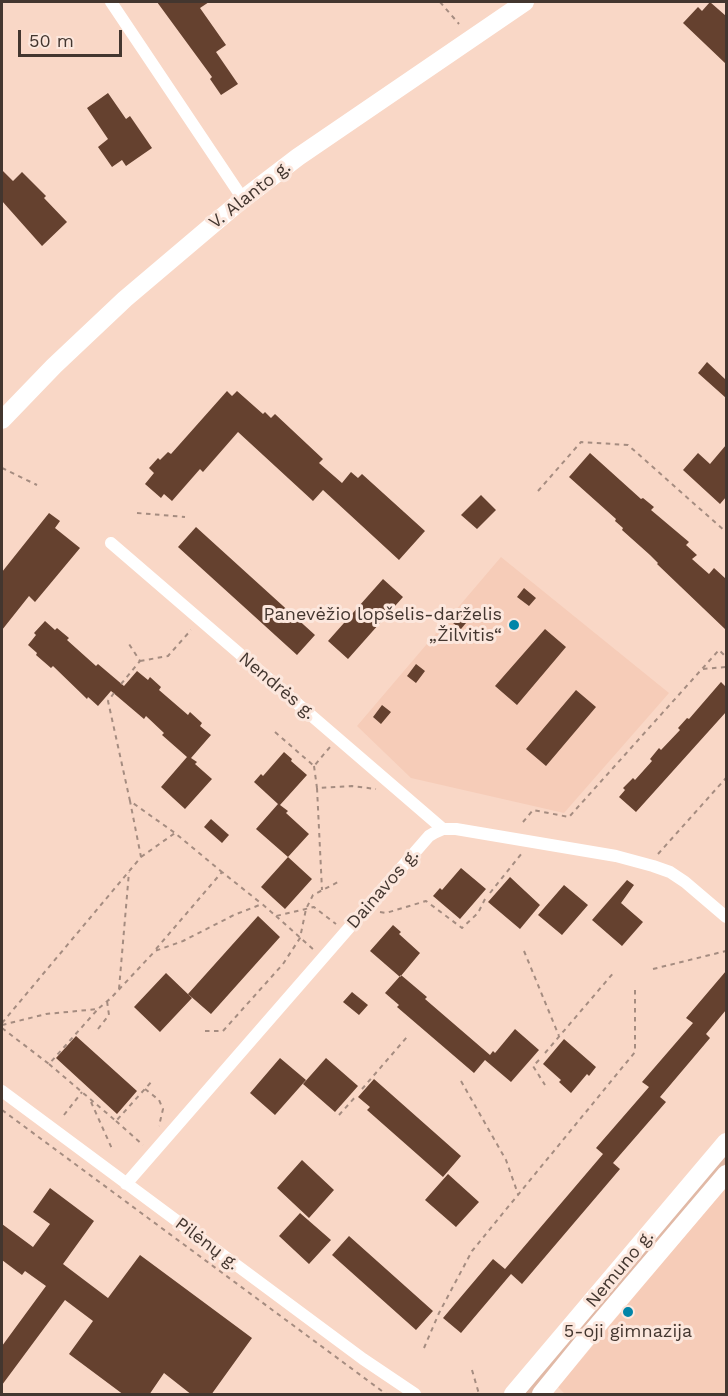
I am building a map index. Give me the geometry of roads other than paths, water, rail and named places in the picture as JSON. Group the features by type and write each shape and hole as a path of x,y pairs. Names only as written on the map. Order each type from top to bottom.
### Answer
{"main road":[{"name":"V. Alanto g.","path":"2,420 54,366 125,299 243,199 298,157 525,2"},
{"name":"Nemuno g.","path":"513,1395 726,1142"},
{"name":"Nemuno g.","path":"541,1395 726,1174"}],"street":[{"path":"111,2 243,199"},
{"name":"Nendrės g.","path":"111,543 443,829"},
{"path":"443,829 526,840 616,856 653,866 670,872 685,882 726,917"},
{"name":"Dainavos g.","path":"126,1184 429,836 443,829"},
{"name":"Pilėnų g.","path":"2,1091 363,1359 415,1395"}],"place":[{"name":"Panevėžio lopšelis-darželis „Žilvitis“","path":"514,625"},
{"name":"5-oji gimnazija","path":"628,1312"}]}
